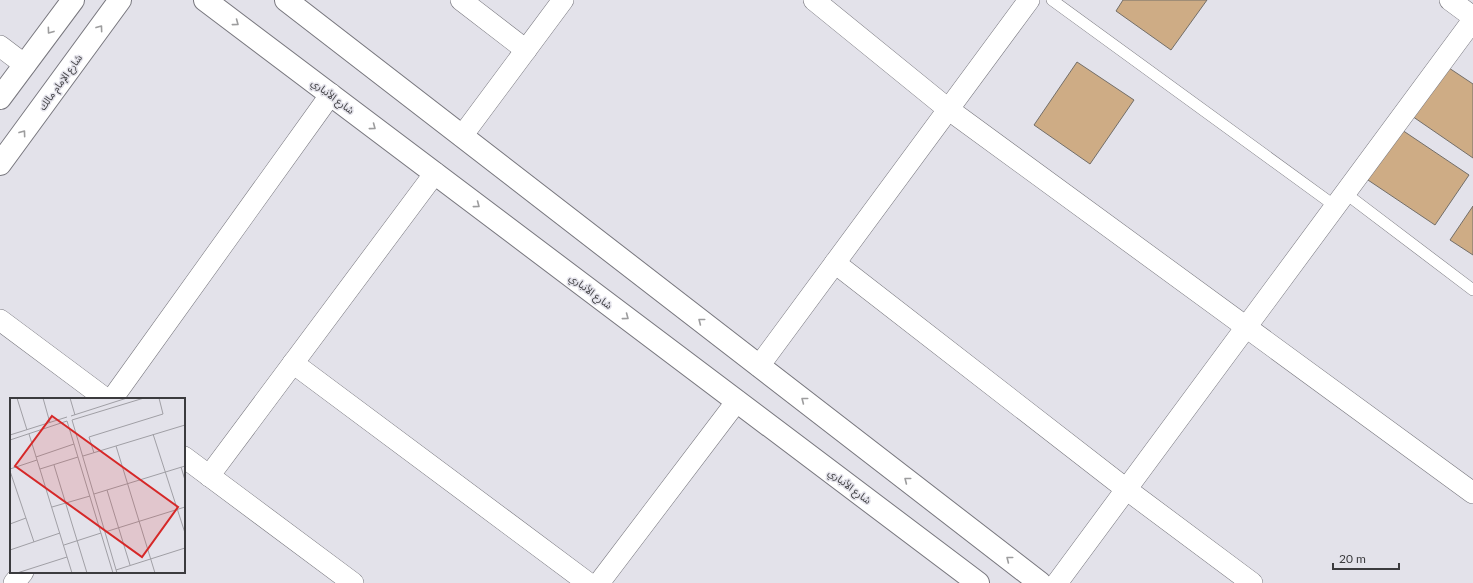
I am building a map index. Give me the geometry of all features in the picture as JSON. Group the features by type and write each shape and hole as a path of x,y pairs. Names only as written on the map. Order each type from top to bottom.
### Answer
{"street":[{"path":"0,98 73,0"},
{"name":"شارع الإمام مالك","path":"0,164 120,0"},
{"name":"شارع الأنباري","path":"205,0 978,583"},
{"path":"286,0 1040,583"},
{"path":"461,0 526,50"},
{"path":"462,136 563,0"},
{"path":"814,0 948,109 1473,493"},
{"path":"759,366 1029,0"},
{"path":"1057,583 1473,18 1450,0"},
{"path":"0,46 25,65"},
{"path":"113,398 331,94"},
{"path":"209,476 435,173"},
{"path":"835,263 1126,489 1252,583"},
{"path":"0,320 105,398"},
{"path":"293,363 588,583"},
{"path":"599,583 736,401"},
{"path":"185,458 353,583"},
{"path":"14,583 22,573"}],"lane":[{"path":"1052,0 1340,200 1473,290"}],"building":[{"path":"1123,0 1207,0 1171,50 1116,11"},
{"path":"1077,62 1134,100 1090,164 1034,125"},
{"path":"1443,64 1473,84 1473,158 1409,114"},
{"path":"1399,128 1469,175 1435,225 1365,178"},
{"path":"1473,206 1473,255 1450,240"}]}
